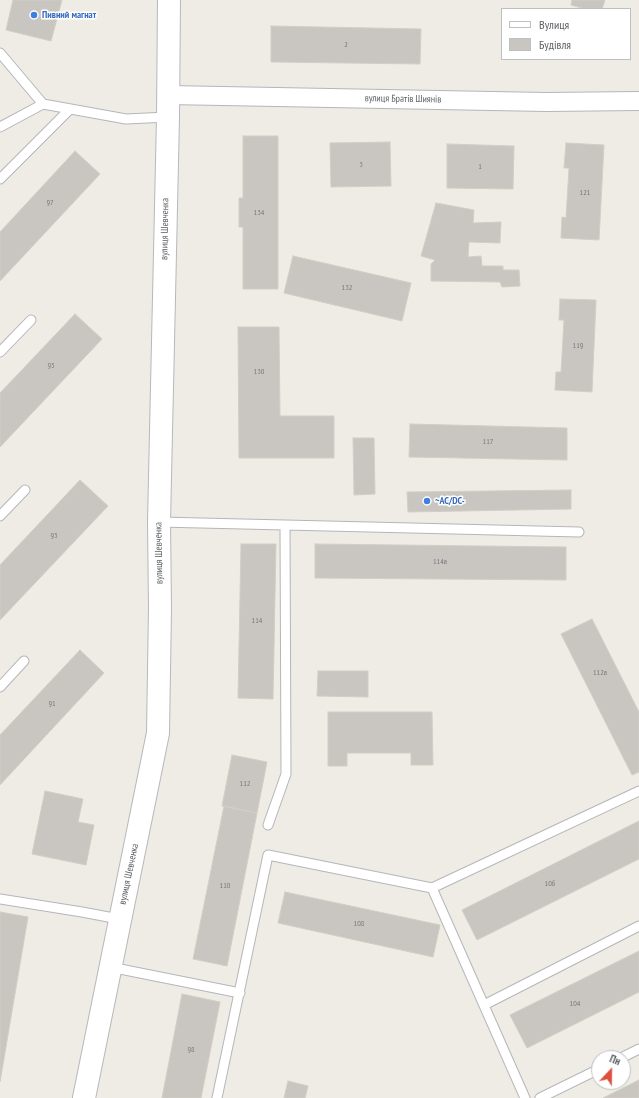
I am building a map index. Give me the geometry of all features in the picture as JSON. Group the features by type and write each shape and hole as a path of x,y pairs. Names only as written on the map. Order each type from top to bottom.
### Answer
{"street":[{"name":"вулиця Шевченка","path":"84,1098 119,919 158,733 160,608 159,522 168,117 168,0"},
{"name":"вулиця Братів Шиянів","path":"168,95 530,101 639,101"}],"lane":[{"path":"0,53 43,104"},
{"path":"0,127 43,104 126,119 168,117"},
{"path":"0,179 70,109"},
{"path":"0,352 31,320"},
{"path":"0,516 24,490"},
{"path":"159,522 579,532"},
{"path":"268,825 286,774 284,525"},
{"path":"0,687 24,661"},
{"path":"217,1098 268,855 432,888 639,791"},
{"path":"432,888 525,1098"},
{"path":"0,900 119,919"},
{"path":"484,1006 639,926"},
{"path":"110,967 240,993"},
{"path":"540,1098 591,1073"}],"building":[{"name":"Пивний магнат","path":"13,0 62,0 51,41 6,30"},
{"path":"572,0 605,0 602,8 582,8 571,5"},
{"path":"271,26 421,29 420,64 271,62"},
{"path":"243,136 278,136 278,289 243,289 243,227 239,227 239,198 243,198"},
{"path":"390,142 391,186 331,187 330,143"},
{"path":"566,143 604,145 599,240 561,238 562,217 566,218 569,168 564,168"},
{"path":"447,144 514,146 513,189 447,188"},
{"path":"75,151 100,174 0,281 0,232"},
{"path":"436,203 474,210 473,223 501,222 500,243 469,242 468,257 481,256 482,266 503,266 503,270 519,270 520,286 502,287 500,282 431,281 431,264 435,260 421,256"},
{"path":"293,256 411,283 402,321 284,293"},
{"path":"560,299 596,300 592,392 555,390 556,372 561,372 564,320 559,320"},
{"path":"75,314 102,339 0,447 0,393"},
{"path":"238,327 279,327 280,416 334,416 334,458 239,458"},
{"path":"410,424 567,428 567,460 409,457"},
{"path":"353,438 374,438 375,494 354,495"},
{"path":"80,480 108,506 0,620 0,565"},
{"path":"571,490 571,509 408,512 407,492"},
{"path":"241,544 276,544 273,699 238,698"},
{"path":"315,544 566,547 566,580 315,578"},
{"path":"592,619 639,712 639,772 632,775 561,634"},
{"path":"80,650 104,673 0,785 0,735"},
{"path":"318,671 368,671 368,697 317,696"},
{"path":"328,712 432,712 433,765 411,765 411,753 347,753 347,766 328,766"},
{"path":"232,755 267,762 257,813 222,806"},
{"path":"45,791 83,799 78,822 94,825 86,865 32,854"},
{"path":"224,806 257,813 227,966 193,959"},
{"path":"639,821 639,859 477,940 462,910"},
{"path":"285,892 440,925 433,957 278,923"},
{"path":"0,912 28,917 0,1082"},
{"path":"639,951 639,992 527,1048 510,1015"},
{"path":"182,994 220,1002 201,1098 162,1098"},
{"path":"639,1080 639,1098 603,1098 619,1090 631,1090 631,1084"},
{"path":"288,1081 308,1086 305,1098 284,1098"}],"place":[{"name":"Пивний магнат","path":"34,15"},
{"name":"~AC/DC-","path":"427,501"}]}
